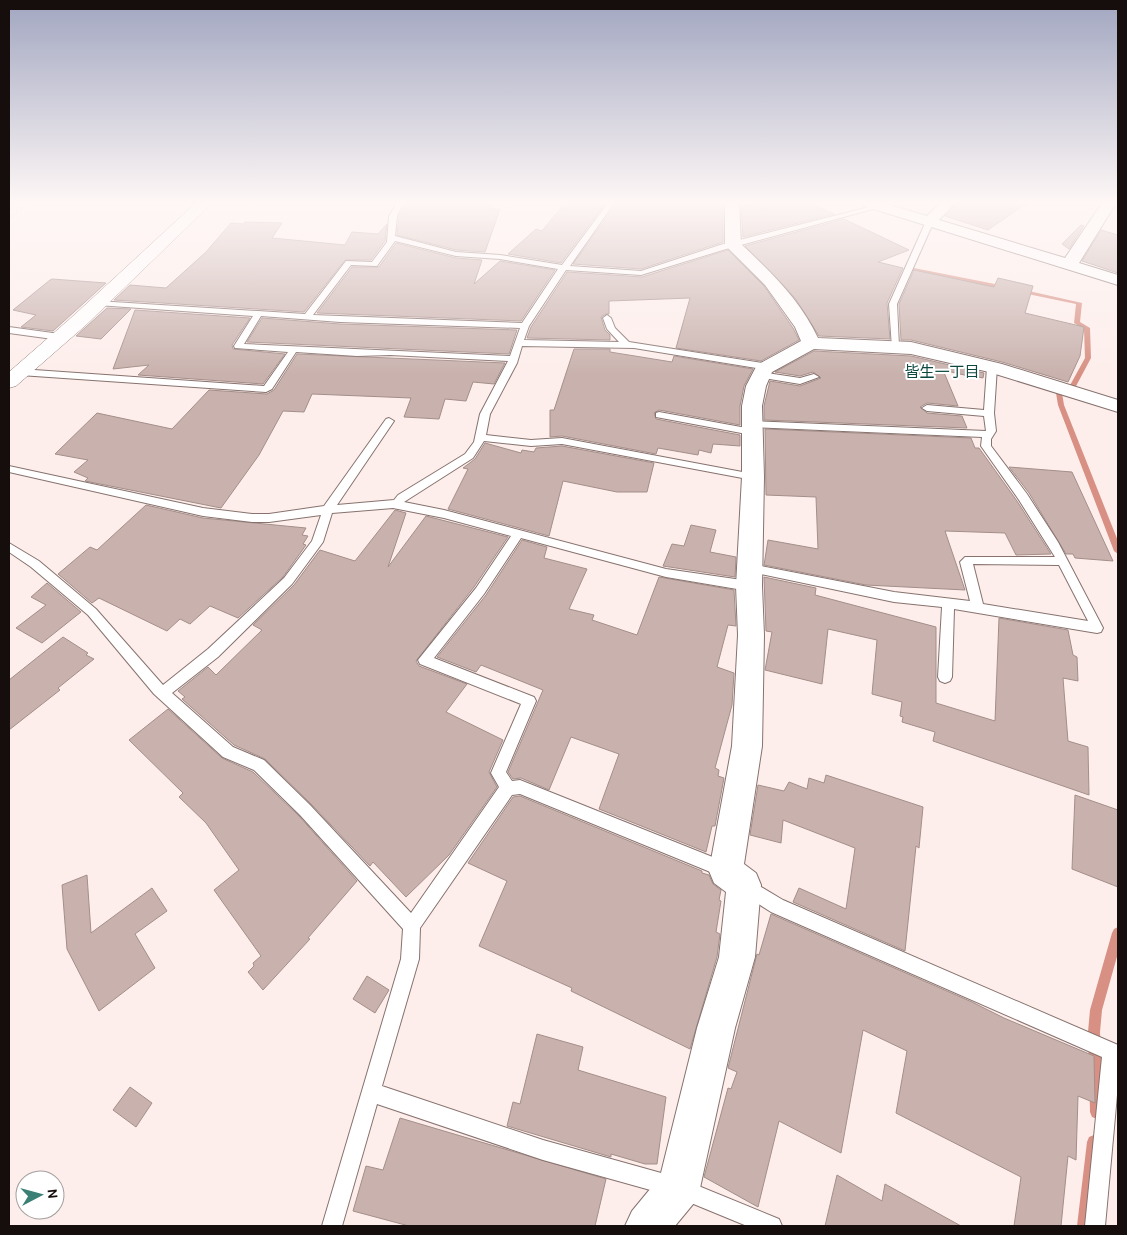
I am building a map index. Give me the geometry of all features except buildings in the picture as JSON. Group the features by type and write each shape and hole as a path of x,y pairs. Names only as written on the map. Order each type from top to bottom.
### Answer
{"street":[{"path":"14,377 97,304 142,261"},
{"path":"750,261 771,281 804,327 811,343"},
{"path":"1058,261 1118,280"},
{"path":"1069,264 1071,261"},
{"path":"647,1226 680,1188 716,1028 737,957 735,878 747,746 751,635 752,406 756,386 764,371 811,343 895,346 992,367 1118,406"}],"lane":[{"path":"307,317 349,263 374,264 377,261"},
{"path":"521,261 564,268 646,273 684,261"},
{"path":"396,505 409,494 469,456 479,442 485,414 513,359 525,326 559,272 569,261"},
{"path":"895,346 893,304 912,261"},
{"path":"97,304 307,317 525,326"},
{"path":"258,314 238,346 513,359"},
{"path":"607,318 611,329 627,345"},
{"path":"9,330 60,337"},
{"path":"519,342 627,345 764,371 800,381 814,378"},
{"path":"14,377 266,389 269,388 293,350"},
{"path":"9,468 108,492 223,514 268,518 328,509 396,505 444,514 666,573 750,577 978,607 1085,628 1097,628 1086,602 1023,497 986,446 986,439 991,431 989,413 992,367"},
{"path":"926,408 989,413"},
{"path":"659,415 717,427 989,434"},
{"path":"162,693 212,653 288,581 317,542 328,509 389,421"},
{"path":"480,437 532,443 571,442 753,477"},
{"path":"508,788 498,773 529,700 425,660 480,592 517,534"},
{"path":"9,547 36,564 92,612 162,693 228,752 259,765 305,810 412,926"},
{"path":"978,607 966,562 969,560 1062,561"},
{"path":"945,677 948,603"},
{"path":"332,1226 410,959 412,926 500,797 508,788 520,787 735,878 777,906 1112,1052 1095,1226"},
{"path":"371,1092 543,1150 680,1188 772,1226"}],"waterway":[{"path":"914,270 1005,288"},
{"path":"1020,291 1079,303 1077,323 1087,328 1088,358 1071,389 1079,390"},
{"path":"1059,393 1061,405 1118,551"},
{"path":"1097,1112 1094,1032 1096,1010 1118,933"},
{"path":"1084,1226 1094,1142"}],"district":[{"name":"皆生一丁目","path":"942,372"}]}
